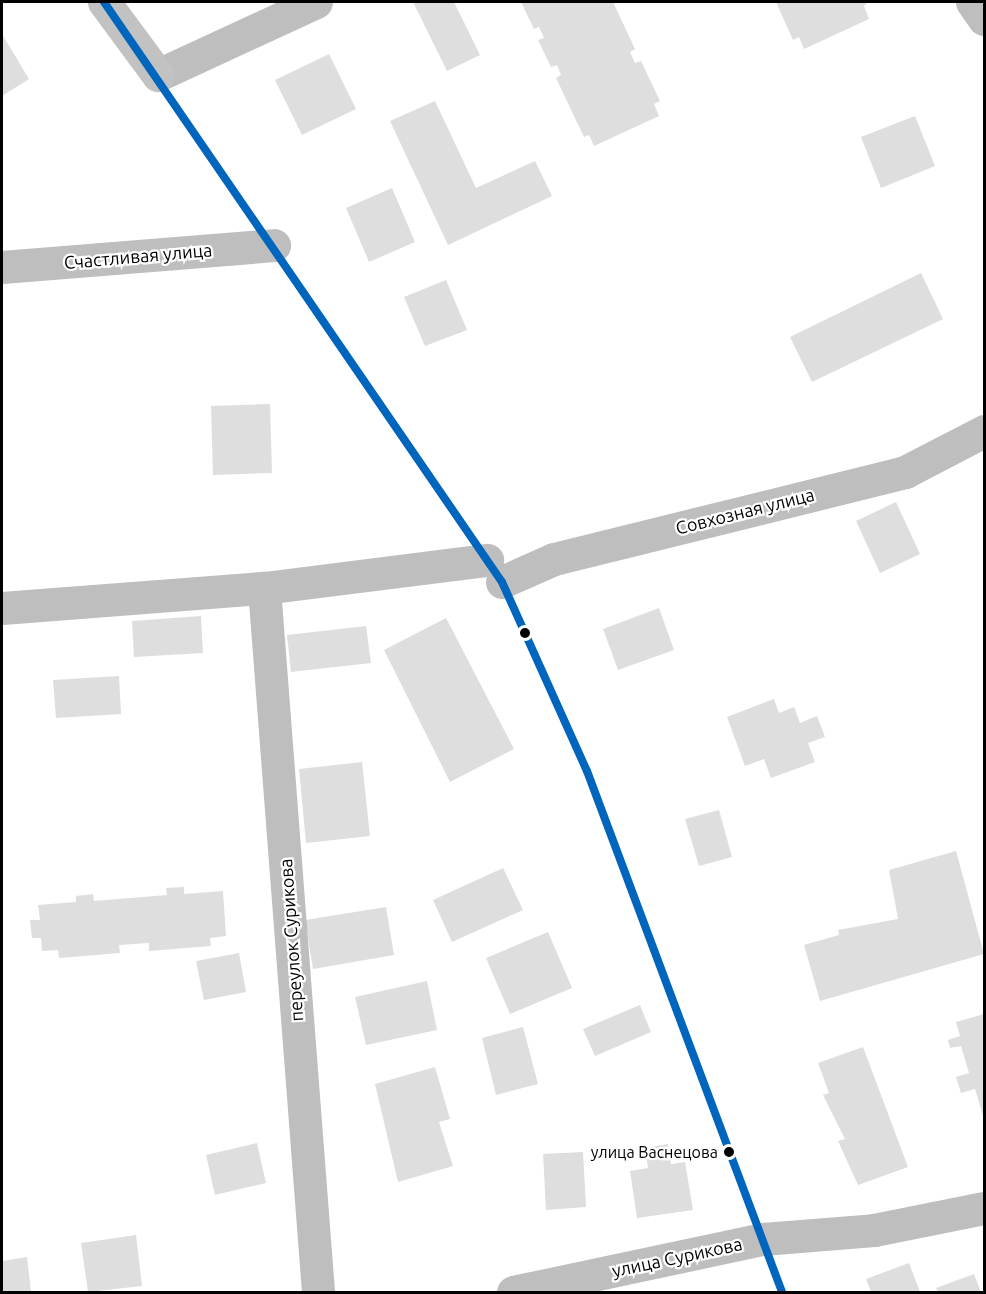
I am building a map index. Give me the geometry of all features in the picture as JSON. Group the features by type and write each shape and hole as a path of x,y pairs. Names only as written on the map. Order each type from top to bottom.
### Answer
{"street":[{"path":"104,2 158,75 315,2"},
{"path":"972,2 984,19"},
{"name":"Счастливая улица","path":"2,267 274,245"},
{"name":"Совхозная улица","path":"2,608 495,571 554,559 905,472 984,430"},
{"name":"переулок Сурикова","path":"264,588 318,1293"},
{"name":"улица Сурикова","path":"513,1293 763,1239 874,1230 984,1208"}],"building":[{"path":"413,2 454,2 480,55 447,71"},
{"path":"521,2 613,2 635,49 630,52 635,63 641,61 660,101 654,104 659,116 594,146 589,135 584,137 556,78 561,75 557,65 551,67 538,40 544,38 539,27 534,29"},
{"path":"776,2 868,2 864,6 869,19 804,49 799,37 793,40"},
{"path":"2,34 29,79 2,96"},
{"path":"329,54 356,109 302,135 275,80"},
{"path":"435,101 476,188 535,161 552,196 448,245 390,121"},
{"path":"915,116 935,166 881,188 861,137"},
{"path":"392,188 415,242 369,262 346,208"},
{"path":"921,273 943,319 812,382 790,337"},
{"path":"446,280 467,330 425,346 404,297"},
{"path":"270,404 272,473 213,475 211,406"},
{"path":"896,502 920,554 880,573 856,521"},
{"path":"659,608 674,650 618,670 603,629"},
{"path":"201,616 203,653 134,657 132,621"},
{"path":"446,618 514,749 450,782 384,650"},
{"path":"366,626 371,663 291,672 287,635"},
{"path":"119,676 121,714 56,718 53,680"},
{"path":"774,699 779,713 794,707 800,723 817,716 825,737 808,743 815,762 771,778 764,759 745,766 727,717"},
{"path":"362,762 370,836 306,843 299,769"},
{"path":"719,810 732,857 699,866 685,819"},
{"path":"956,851 984,954 820,1001 804,945 839,935 838,930 898,919 889,870"},
{"path":"503,868 523,910 452,942 433,900"},
{"path":"184,887 184,894 223,891 226,936 210,938 211,946 149,951 149,943 119,945 120,953 59,958 58,950 42,951 41,938 32,938 30,920 40,920 38,905 76,902 76,896 93,894 94,901 167,895 166,888"},
{"path":"386,907 394,955 313,969 305,920"},
{"path":"548,932 572,988 510,1014 486,958"},
{"path":"239,953 246,992 204,1000 196,961"},
{"path":"427,981 437,1030 366,1045 355,997"},
{"path":"640,1005 651,1032 595,1056 583,1029"},
{"path":"984,1014 984,1119 975,1089 961,1093 956,1077 969,1073 961,1046 950,1048 948,1040 960,1036 956,1022"},
{"path":"523,1027 538,1084 496,1095 482,1038"},
{"path":"863,1047 908,1167 858,1185 838,1141 845,1139 823,1095 829,1093 818,1063"},
{"path":"435,1067 450,1119 439,1122 453,1166 398,1182 375,1084"},
{"path":"257,1143 266,1183 215,1195 206,1155"},
{"path":"668,1144 671,1164 685,1162 693,1210 637,1218 630,1171 648,1168 645,1148"},
{"path":"583,1152 586,1207 546,1210 543,1154"},
{"path":"136,1235 142,1286 88,1292 81,1243"},
{"path":"27,1257 31,1292 2,1292 2,1261"},
{"path":"909,1263 920,1292 871,1292 866,1279"},
{"path":"974,1274 981,1292 938,1292 936,1288"}],"transit line":[{"path":"104,2 502,582 587,771 782,1292"}],"place":[{"name":"улица Васнецова","path":"729,1152"}]}
